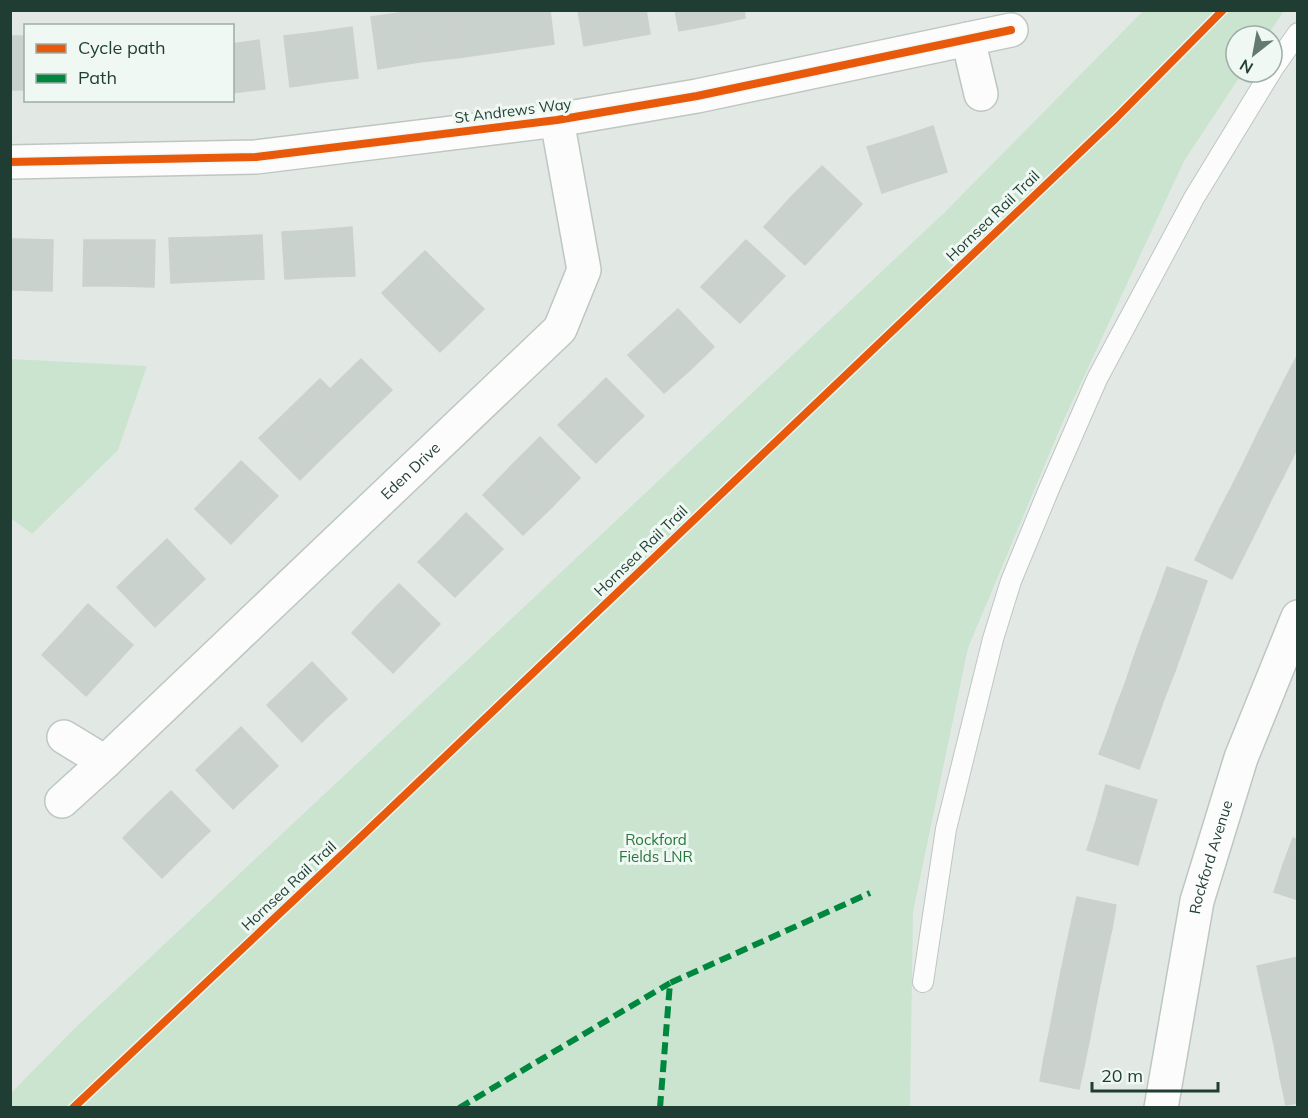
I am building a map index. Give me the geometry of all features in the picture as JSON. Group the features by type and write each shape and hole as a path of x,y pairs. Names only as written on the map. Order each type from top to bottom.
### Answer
{"street":[{"name":"St Andrews Way","path":"10,162 256,157 557,120 697,96 1011,30"},
{"path":"968,39 981,94"},
{"name":"Eden Drive","path":"62,801 560,329 584,270 557,120"},
{"name":"Rockford Avenue","path":"1161,1107 1197,901 1241,758 1298,617"},
{"path":"64,737 105,762"}],"lane":[{"path":"1284,53 1298,33"},
{"path":"923,982 946,829 993,639 1011,581 1097,379 1194,198 1263,84"}],"green space":[{"name":"Rockford Fields LNR","path":"1144,10 1284,11 1275,24 1224,24 1224,84 1235,84 1184,161 1061,426 968,648 913,912 910,1107 11,1107 11,1093 75,1028 945,212"},
{"path":"11,359 147,366 118,450 32,534 11,518"}],"building":[{"path":"458,10 464,57 420,62 412,11"},
{"path":"458,10 507,10 513,50 464,57"},
{"path":"507,10 550,10 554,44 513,50"},
{"path":"578,10 612,10 617,40 584,46"},
{"path":"612,10 646,10 650,34 617,40"},
{"path":"675,10 710,10 712,25 679,31"},
{"path":"710,10 744,10 745,18 712,25"},
{"path":"412,11 420,62 378,69 371,17"},
{"path":"352,27 358,78 324,82 318,32"},
{"path":"318,32 324,82 290,87 284,36"},
{"path":"10,36 24,36 24,90 10,90"},
{"path":"259,40 265,89 234,93 234,44"},
{"path":"933,126 947,172 915,182 900,137"},
{"path":"900,137 915,182 882,193 867,147"},
{"path":"822,166 862,204 833,235 792,196"},
{"path":"792,196 833,235 805,265 764,227"},
{"path":"352,227 355,276 320,277 317,230"},
{"path":"317,230 320,277 285,279 282,232"},
{"path":"262,235 264,279 217,281 215,237"},
{"path":"215,237 217,281 171,283 169,238"},
{"path":"10,239 15,239 15,290 10,290"},
{"path":"15,239 53,240 52,291 15,290"},
{"path":"84,240 119,240 119,286 83,286"},
{"path":"119,240 155,240 154,287 119,286"},
{"path":"746,240 785,276 762,300 724,263"},
{"path":"425,251 454,280 411,323 382,293"},
{"path":"724,263 762,300 740,323 701,287"},
{"path":"454,280 484,309 440,352 411,323"},
{"path":"678,309 714,347 689,371 653,332"},
{"path":"653,332 689,371 664,393 628,355"},
{"path":"1298,357 1298,388 1284,381"},
{"path":"361,359 392,390 325,455 284,414 320,379 330,389"},
{"path":"606,378 644,416 620,439 583,401"},
{"path":"1284,381 1298,388 1298,420 1271,407"},
{"path":"583,401 620,439 596,463 558,425"},
{"path":"1271,407 1298,420 1298,448 1296,451 1258,433"},
{"path":"284,414 325,455 300,480 259,438"},
{"path":"1258,433 1296,451 1283,477 1246,458"},
{"path":"540,437 580,478 552,507 511,466"},
{"path":"1246,458 1283,477 1270,502 1233,484"},
{"path":"241,461 278,496 254,520 218,485"},
{"path":"511,466 552,507 523,535 483,495"},
{"path":"1233,484 1270,502 1258,527 1220,509"},
{"path":"218,485 254,520 231,544 195,509"},
{"path":"1220,509 1258,527 1245,553 1207,535"},
{"path":"466,513 503,549 479,573 442,538"},
{"path":"1207,535 1245,553 1232,579 1195,560"},
{"path":"442,538 479,573 455,597 418,562"},
{"path":"167,539 205,579 180,603 142,563"},
{"path":"142,563 180,603 155,627 117,587"},
{"path":"1167,567 1207,581 1196,612 1156,598"},
{"path":"399,584 440,624 417,648 375,608"},
{"path":"1156,598 1196,612 1185,643 1144,629"},
{"path":"88,604 133,645 109,671 65,630"},
{"path":"375,608 417,648 393,673 352,633"},
{"path":"1144,629 1185,643 1175,671 1134,657"},
{"path":"65,630 109,671 86,696 42,655"},
{"path":"1134,657 1175,671 1164,699 1125,684"},
{"path":"312,662 347,699 324,720 289,684"},
{"path":"289,684 324,720 302,742 267,705"},
{"path":"1125,684 1164,699 1156,722 1116,707"},
{"path":"1116,707 1156,722 1148,745 1108,731"},
{"path":"241,727 278,766 255,788 218,749"},
{"path":"1108,731 1148,745 1139,769 1099,754"},
{"path":"218,749 255,788 233,809 196,770"},
{"path":"1106,785 1157,800 1147,833 1097,818"},
{"path":"171,791 210,831 186,854 147,814"},
{"path":"147,814 186,854 162,878 123,838"},
{"path":"1097,818 1147,833 1138,865 1087,850"},
{"path":"1293,838 1298,840 1298,870 1283,865"},
{"path":"1283,865 1298,870 1298,900 1274,892"},
{"path":"1077,897 1116,905 1112,928 1072,920"},
{"path":"1072,920 1112,928 1107,951 1067,943"},
{"path":"1067,943 1107,951 1101,980 1061,972"},
{"path":"1298,957 1298,987 1263,994 1257,966"},
{"path":"1061,972 1101,980 1095,1010 1055,1002"},
{"path":"1298,987 1298,1016 1269,1022 1263,994"},
{"path":"1055,1002 1095,1010 1090,1037 1050,1029"},
{"path":"1298,1016 1298,1045 1275,1049 1269,1022"},
{"path":"1050,1029 1090,1037 1084,1066 1044,1058"},
{"path":"1298,1045 1298,1074 1280,1077 1275,1049"},
{"path":"1044,1058 1084,1066 1079,1089 1040,1081"},
{"path":"1298,1074 1298,1103 1286,1105 1280,1077"}],"marked path":[{"path":"660,1108 670,983 870,893"},
{"path":"459,1108 670,983"}],"cycle path":[{"name":"Hornsea Rail Trail","path":"73,1108 1115,119 1223,10"},
{"path":"10,162 256,157 557,120 697,96 1011,30"}]}
